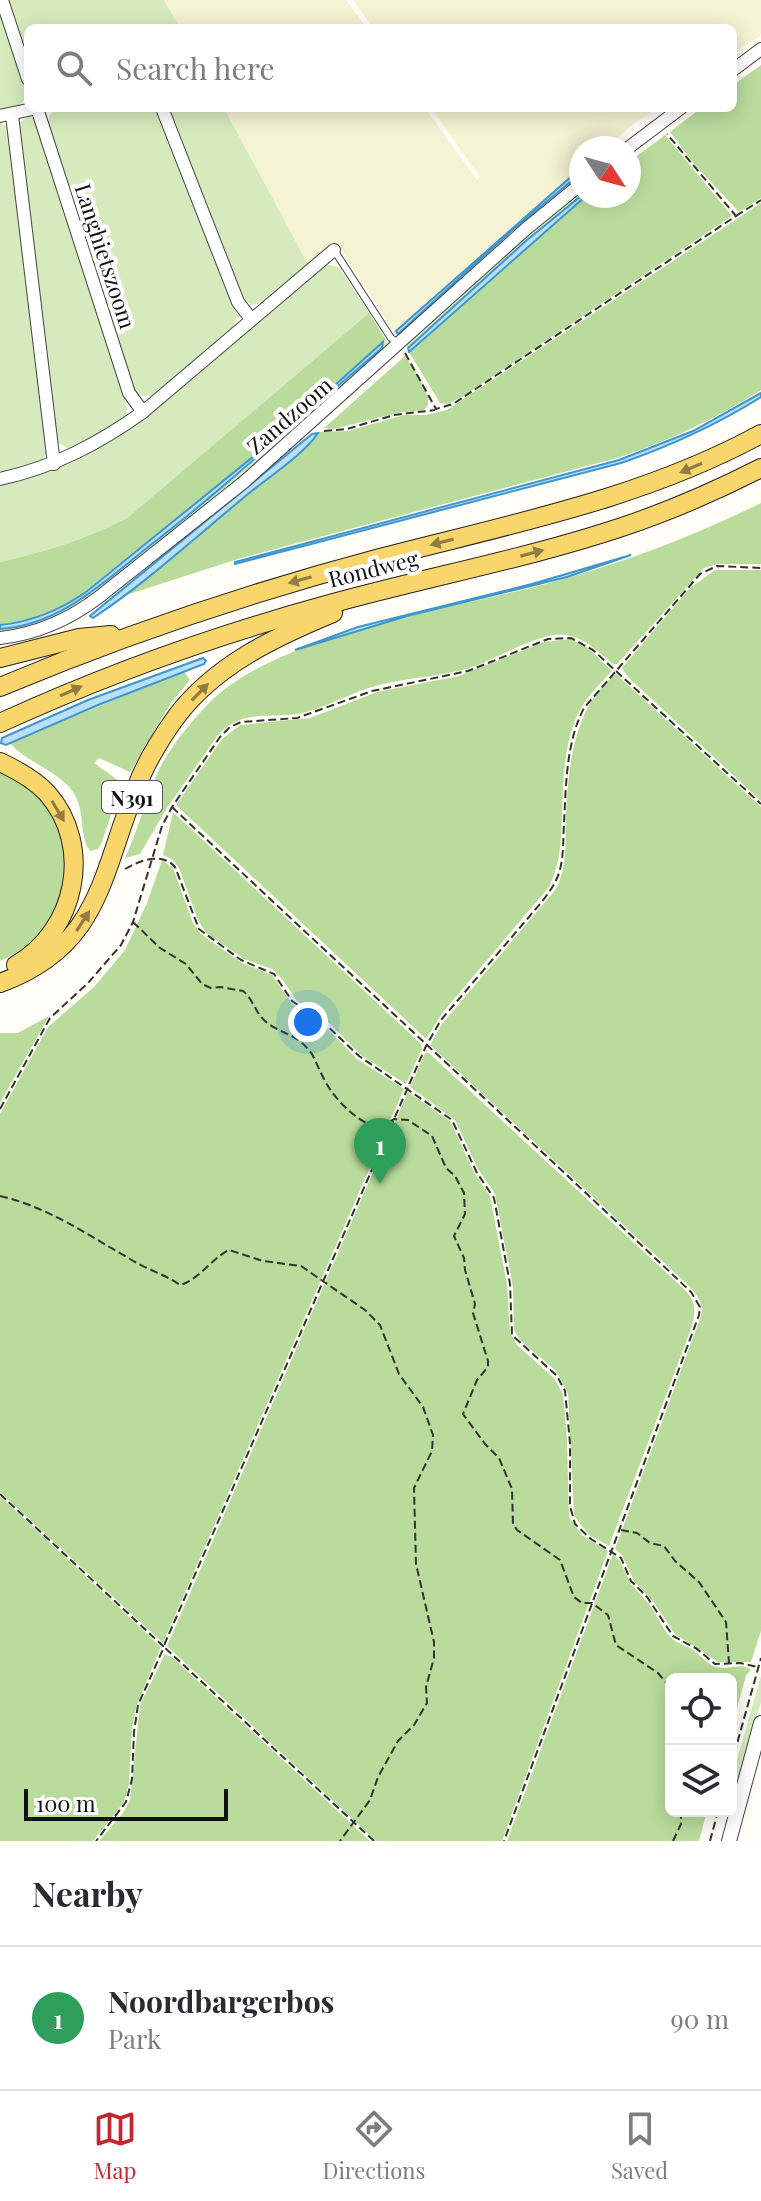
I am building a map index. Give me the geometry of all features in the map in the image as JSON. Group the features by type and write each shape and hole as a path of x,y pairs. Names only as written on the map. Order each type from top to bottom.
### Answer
{"main road":[{"name":"Rondweg","path":"0,687 133,633 302,580 625,494 700,465 761,434"},
{"name":"Rondweg","path":"0,723 86,685 245,628 623,527 702,497 761,468"},
{"name":"N391","path":"0,983 39,965 75,933 100,890 147,764 178,715 217,675 265,643 402,585"},
{"path":"0,658 79,638 133,633"},
{"path":"0,762 25,774 57,808 66,824 73,848 74,879 68,905 51,935 30,957 0,972"}],"street":[{"path":"2,0 24,67"},
{"path":"737,67 761,49"},
{"name":"Langhietszoom","path":"38,112 129,393 143,412"},
{"path":"164,112 238,302 251,319"},
{"path":"641,138 676,112"},
{"name":"Langhietszoom","path":"6,116 54,464"},
{"name":"Zandzoom","path":"0,638 42,629 84,609 233,491 569,194"},
{"path":"0,479 54,464 110,436 143,412 334,250"},
{"path":"729,1841 761,1723"}],"lane":[{"path":"334,250 391,338 399,344"}],"path":[{"path":"661,123 684,156 736,216"},
{"path":"311,423 316,428 335,431 394,415 436,409 470,394 761,200"},
{"path":"399,344 420,376 436,409"},
{"path":"96,1841 126,1802 132,1779 138,1705 426,1046 441,1020 552,888 562,858 565,793 575,731 589,701 700,574 717,566 761,568"},
{"path":"0,1109 50,1018 104,966 121,945 133,922 151,859 172,807 220,737 241,722 297,718 372,691 468,671 548,639 564,637 579,641 616,670 761,804"},
{"path":"172,807 647,1250 691,1292 700,1307 504,1841"},
{"path":"151,859 165,859 175,867 199,929 206,936 241,960 274,974 292,1001 322,1021 359,1056 452,1120 477,1173 492,1193 510,1284 512,1335 557,1376 565,1391 570,1443 571,1514 583,1533 621,1558 631,1581 647,1597 673,1636 697,1649 712,1663 740,1663 758,1667"},
{"path":"133,922 160,948 186,964 202,984 211,988 243,991 261,1018 307,1046 333,1096 348,1107 357,1119 379,1129 394,1119 408,1120 432,1136 446,1168 455,1176 464,1193 465,1214 454,1236 464,1258 475,1304 473,1313 488,1367 477,1380 463,1414 499,1458 512,1489 513,1524 517,1530 560,1560 574,1597 582,1603 592,1603 608,1615 616,1645 658,1673 665,1682"},
{"path":"0,1196 17,1200 78,1227 180,1285 191,1282 229,1250 263,1261 301,1266 354,1302 380,1325 399,1374 423,1407 433,1435 432,1451 414,1488 416,1564 434,1642 434,1658 426,1687 427,1703 414,1725 398,1741 378,1777 370,1800 340,1841"},
{"path":"0,1494 374,1841"},
{"path":"619,1529 637,1533 650,1543 664,1546 675,1561 699,1582 726,1622 729,1665"},
{"path":"737,1745 761,1658"},
{"path":"673,1841 681,1817"},
{"path":"710,1841 716,1817"}],"shaded area":[{"path":"164,0 346,0 364,24 178,24"},
{"path":"353,0 761,0 760,36 737,51 737,24 370,24"},
{"path":"226,112 428,112 477,180 480,177 434,112 653,112 619,136 569,136 569,179 396,331 336,241 308,264"}],"green space":[{"path":"9,0 164,0 178,24 24,24 24,49"},
{"path":"0,8 24,84 24,100 13,108 0,110"},
{"path":"761,65 761,198 739,212 694,164 670,132 696,112 737,112 737,82"},
{"path":"52,112 159,112 237,314 232,330 152,396 135,392 48,126"},
{"path":"169,112 226,112 308,264 264,302 252,305 240,297"},
{"path":"29,116 36,119 127,408 125,416 113,429 69,449 57,442 19,123"},
{"path":"0,122 10,133 47,451 43,461 0,474"},
{"path":"665,135 732,216 463,396 448,404 440,403 409,352 572,208 641,208 641,153"},
{"path":"569,200 569,206 408,348 405,343"},
{"path":"761,203 761,390 744,401 691,428 617,458 241,558 120,597 267,479 318,432 348,431 404,415 426,415 447,410"},
{"path":"324,264 339,267 369,313 127,518 65,544 0,562 0,484 34,476 75,460 127,430"},
{"path":"369,313 386,340 275,439 73,601 38,617 0,625 0,562 65,544 127,518"},
{"path":"386,340 391,347 303,426 105,588 50,621 0,635 0,629 69,606 91,592 246,468 382,348"},
{"path":"405,356 428,397 424,410 397,413 334,429 324,428"},
{"path":"761,503 761,564 718,564 704,568 617,664 580,639 555,635 463,670 379,685 297,714 240,720 218,735 167,808 140,854 125,858 167,755 207,705 237,680 275,660 366,627 546,584 628,559"},
{"path":"715,570 761,570 761,801 622,668 690,588"},
{"path":"570,639 587,647 612,671 583,705 571,734 564,774 560,851 553,878 549,887 443,1012 426,1039 176,805 222,739 240,725 310,718 377,692 459,676 544,642"},
{"path":"184,671 190,680 171,703 130,772 99,758 94,763 122,783 101,844 98,849 90,851 75,795 55,775 10,743"},
{"path":"616,674 761,807 761,1631 751,1662 718,1662 675,1634 655,1604 634,1581 622,1555 615,1549 701,1316 700,1301 691,1288 430,1045 442,1024 556,889 564,862 567,797 576,738 591,702"},
{"path":"0,771 29,788 50,811 62,837 66,865 62,894 49,920 29,943 0,961"},
{"path":"173,812 421,1044 422,1049 406,1084 362,1056 328,1022 297,1001 272,969 244,959 206,933 198,920 179,868 173,860 163,855"},
{"path":"162,860 173,868 193,923 201,934 242,963 272,975 292,1004 322,1023 357,1059 404,1089 163,1643 0,1492 0,1114 48,1027 94,987 125,950 147,903"},
{"path":"49,1016 0,1103 0,1033 18,1033"},
{"path":"425,1053 429,1053 684,1289 693,1303 691,1329 609,1546 589,1535 574,1516 568,1394 556,1371 520,1340 514,1330 513,1287 495,1194 478,1169 455,1120 410,1087"},
{"path":"408,1092 450,1121 475,1174 490,1196 507,1284 510,1333 517,1345 554,1378 563,1394 569,1517 582,1535 608,1551 502,1841 376,1841 167,1646"},
{"path":"0,1496 161,1647 137,1704 132,1727 129,1784 124,1802 93,1841 0,1841"},
{"path":"613,1554 620,1561 631,1584 675,1641 692,1649 712,1666 751,1669 737,1707 737,1673 665,1673 665,1817 705,1817 699,1841 507,1841"},
{"path":"165,1654 172,1657 370,1841 99,1841 130,1800 140,1705"},
{"path":"761,1676 761,1702 737,1788 737,1760"}],"water":[{"path":"569,179 569,183 398,334 396,331"},
{"path":"569,206 572,208 409,352 408,348"},
{"path":"383,342 382,348 238,474 98,587 62,611 22,626 0,629 0,625 56,610 86,592 275,439"},
{"path":"761,393 761,397 710,426 621,463 235,564 619,460 693,431"},
{"path":"318,433 297,455 154,573 114,604 93,618 90,616 312,434"},
{"path":"631,555 567,577 407,616 295,650 358,627 532,584"},
{"path":"203,658 206,661 204,664 6,745 1,743 2,738 88,700"}],"place":[{"name":"Noordbargerbos","path":"380,1184"}]}
